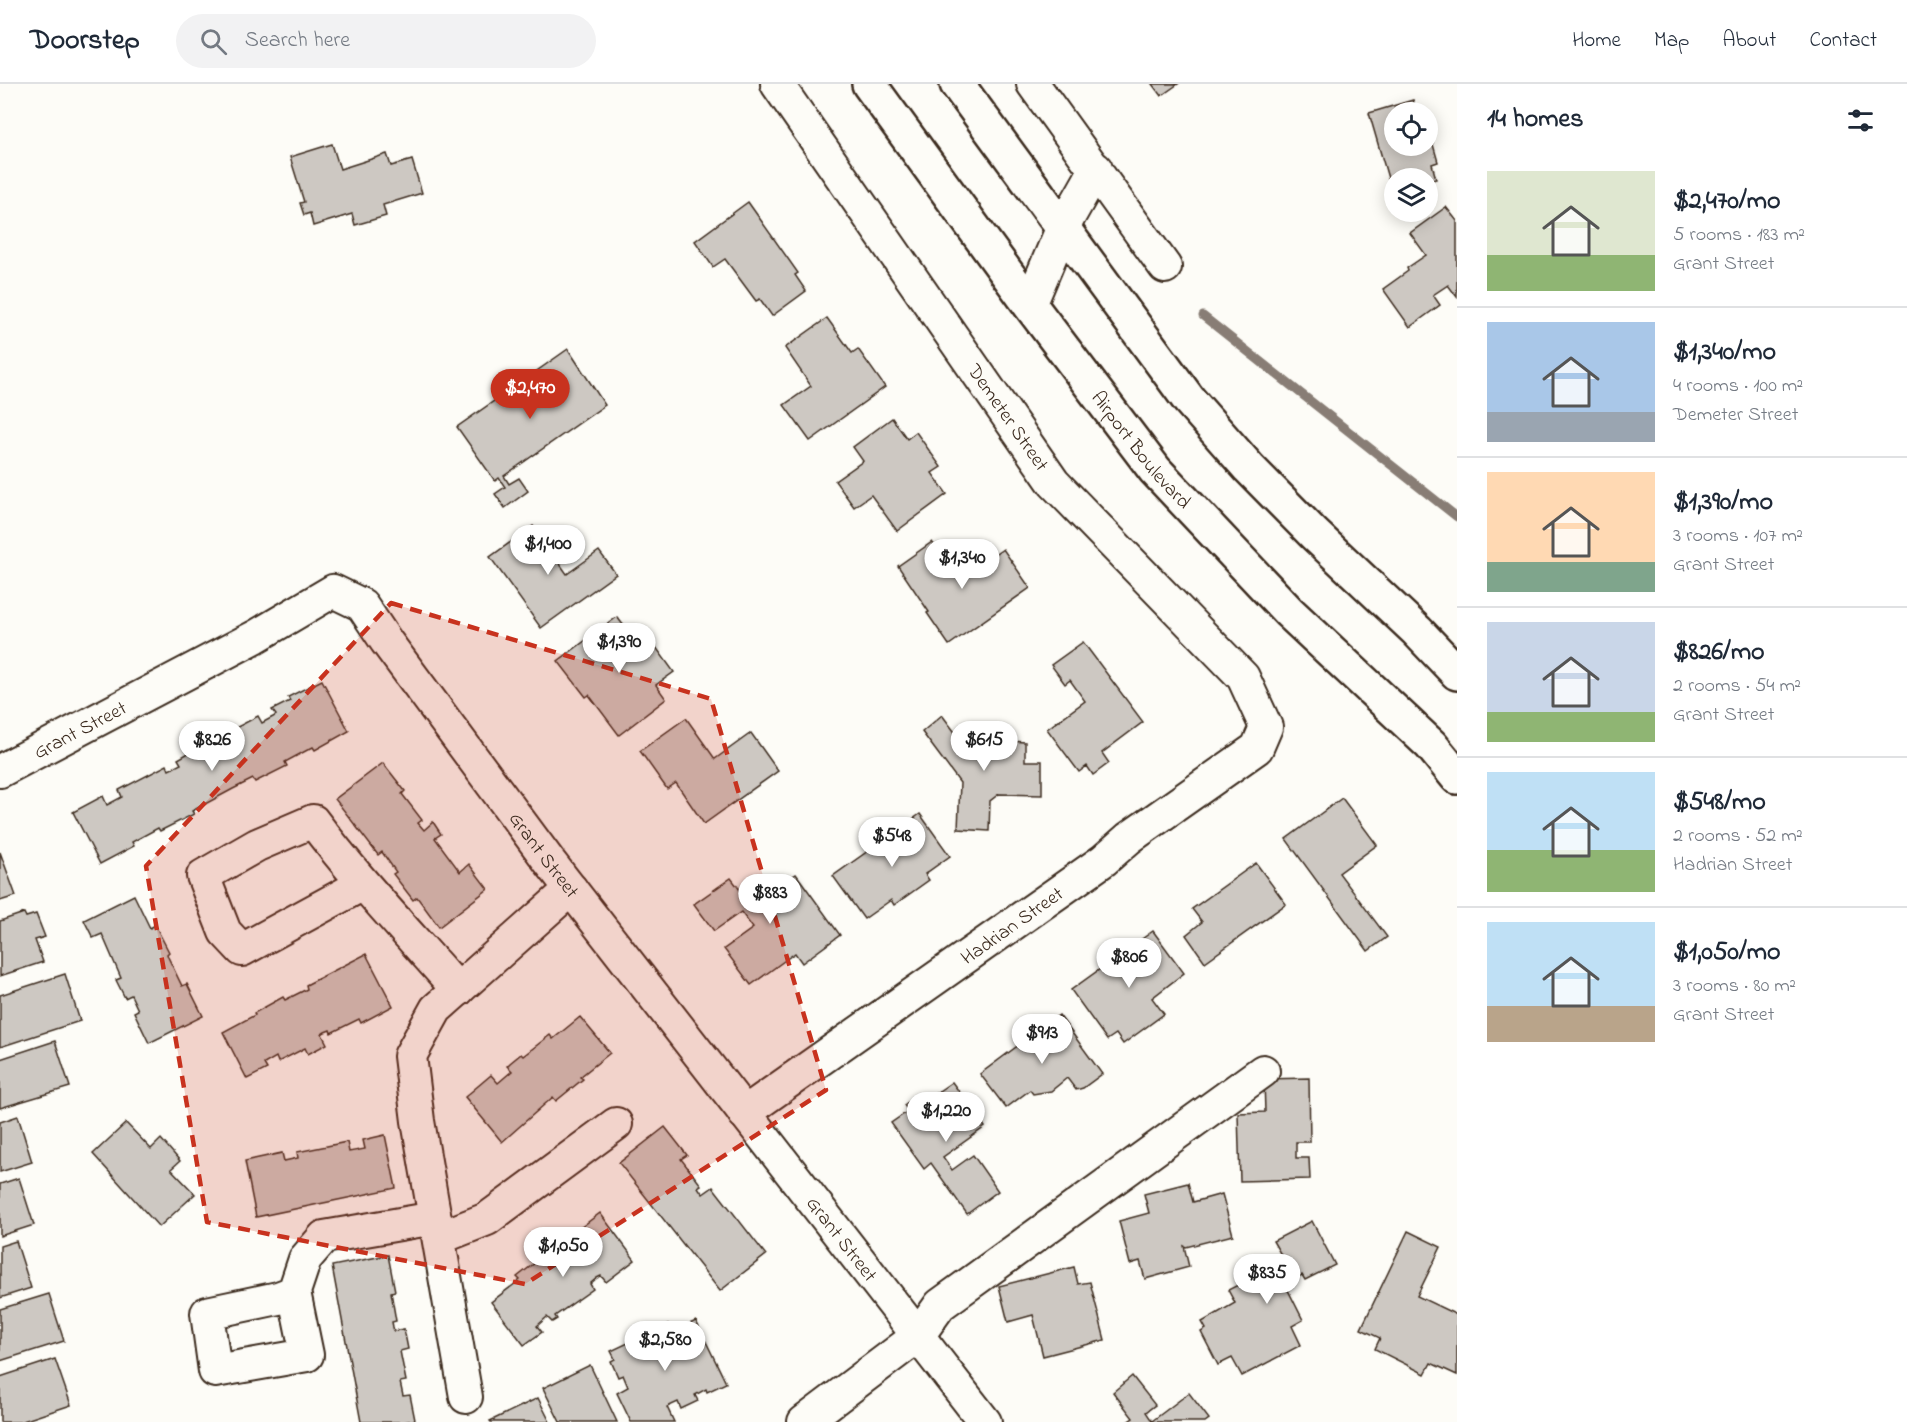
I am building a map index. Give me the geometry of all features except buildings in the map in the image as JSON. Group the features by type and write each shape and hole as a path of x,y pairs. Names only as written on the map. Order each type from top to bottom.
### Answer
{"main road":[{"name":"Airport Boulevard","path":"869,84 1030,305 1155,470 1289,612 1431,746 1457,777"},
{"path":"957,84 1189,400 1249,468 1314,534 1417,631 1457,673"}],"street":[{"name":"Demeter Street","path":"777,84 1054,483 1243,677 1266,727"},
{"path":"1034,84 1165,267"},
{"path":"1030,305 1062,229 1096,169"},
{"name":"Grant Street","path":"0,771 255,637 333,591 362,605 386,641 571,889 986,1422"},
{"name":"Hadrian Street","path":"744,1113 1104,860 1129,838 1257,748 1266,727"},
{"path":"363,884 242,950 225,932 203,876 257,845 313,821 348,868 363,884 458,990"},
{"path":"466,1397 418,1121 411,1056 436,1010 571,889"},
{"path":"804,1422 918,1336 940,1305 1263,1071"},
{"path":"294,1292 304,1258 324,1237 437,1228 487,1219 616,1124"}],"highlighted area":[{"path":"391,603 711,699 826,1090 525,1284 207,1222 146,866"}],"waterway":[{"path":"1203,316 1457,517"}]}
